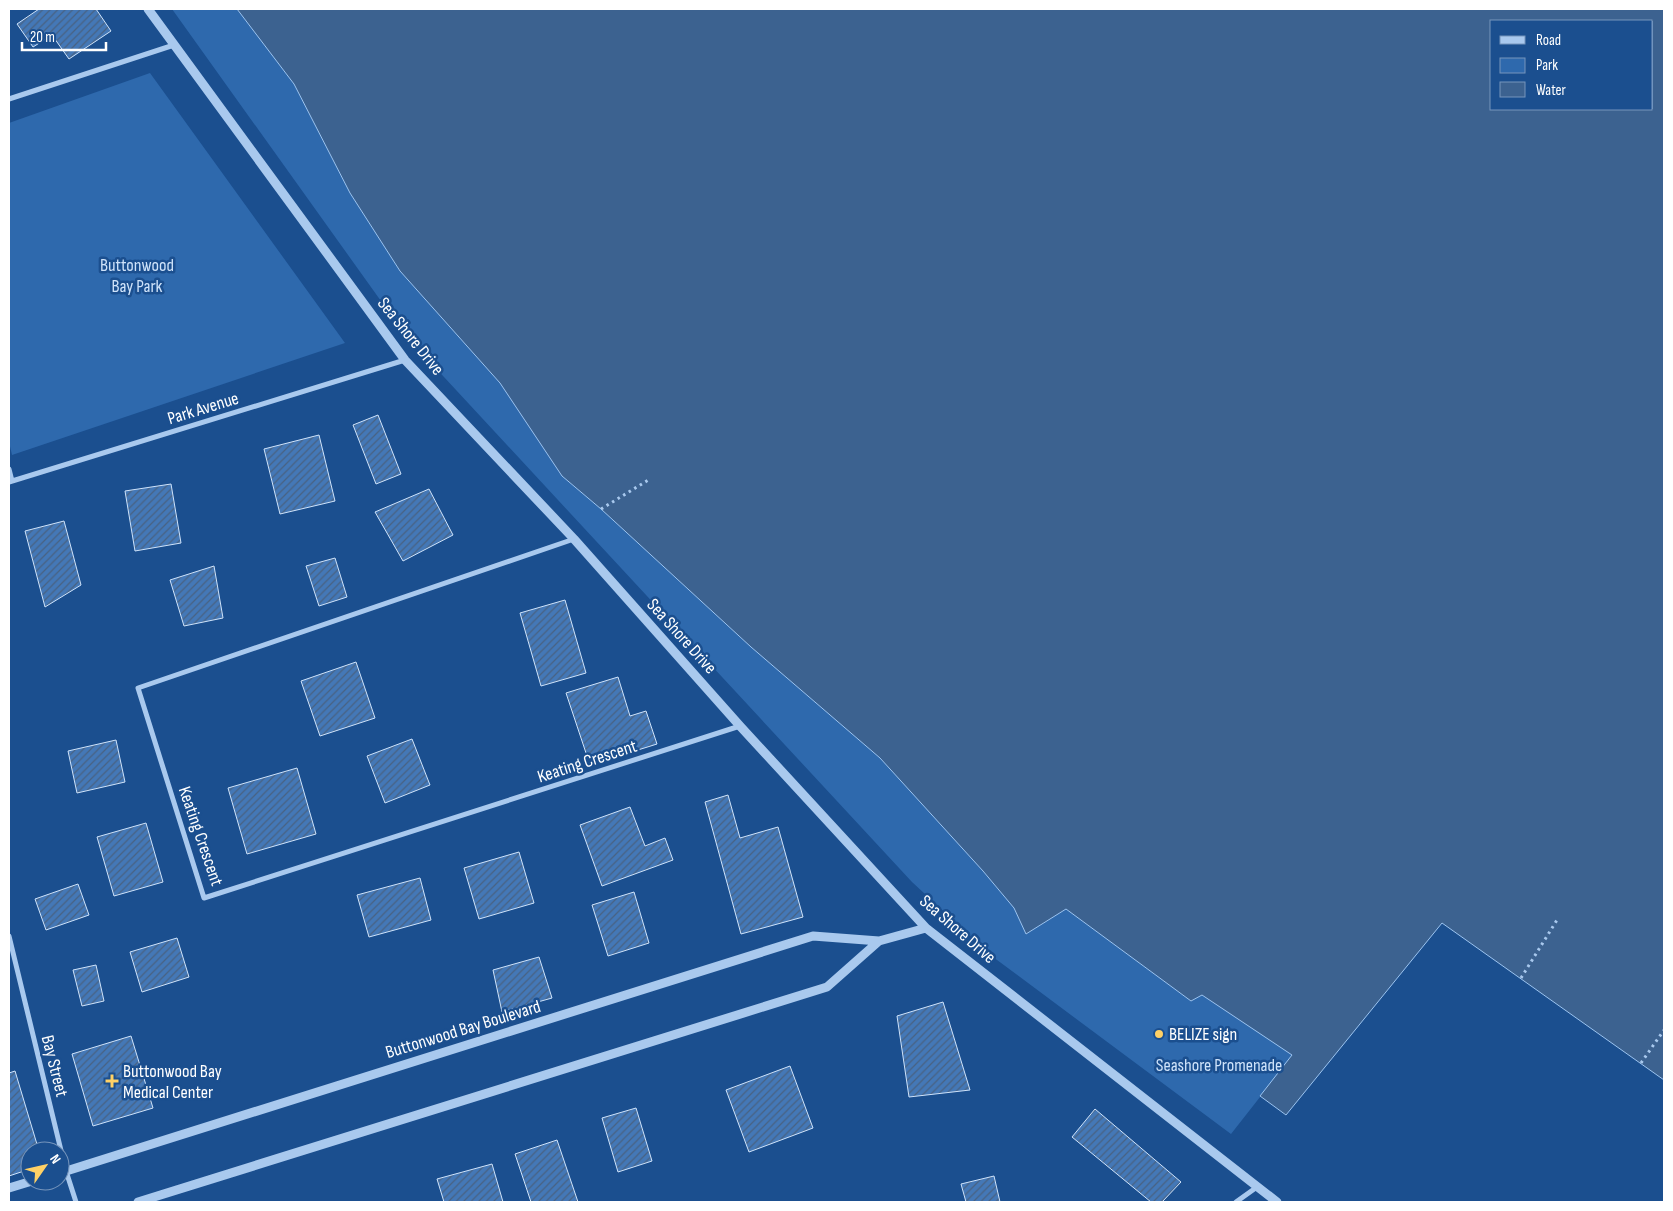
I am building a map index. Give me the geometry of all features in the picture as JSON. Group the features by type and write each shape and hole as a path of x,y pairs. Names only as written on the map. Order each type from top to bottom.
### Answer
{"street":[{"name":"Sea Shore Drive","path":"148,9 405,360 574,540 740,726 926,928 1277,1202"},
{"path":"9,99 174,45"},
{"name":"Park Avenue","path":"11,481 405,360"},
{"path":"9,469 11,481"},
{"name":"Keating Crescent","path":"574,540 138,688 204,898 740,726"},
{"name":"Buttonwood Bay Boulevard","path":"70,1170 813,936 879,941 926,928"},
{"name":"Bay Street","path":"9,936 56,1141"},
{"name":"Buttonwood Bay Boulevard","path":"138,1202 827,987 879,941"},
{"path":"1236,1202 1257,1187"},
{"name":"Bay Street","path":"70,1188 76,1202"}],"path":[{"path":"601,509 650,479"},
{"path":"1521,978 1557,920"},
{"path":"1640,1063 1664,1030"}],"green space":[{"name":"Seashore Promenade","path":"172,9 237,9 294,84 350,193 400,271 500,383 562,476 601,509 751,647 880,758 983,871 1014,908 1026,934 1066,909 1191,1001 1202,995 1293,1055 1231,1134 993,957 912,882 406,336"},
{"name":"Buttonwood Bay Park","path":"150,73 345,343 12,455 9,442 9,123"}],"water":[{"path":"237,9 1664,9 1664,1080 1442,923 1286,1115 1260,1096 1292,1055 1202,995 1191,1001 1066,909 1026,934 1014,908 983,871 880,758 751,647 601,509 562,476 500,383 400,271 350,193 294,84"}],"building":[{"path":"39,9 96,9 111,31 69,59 52,35 33,47 17,24"},
{"path":"378,415 401,474 376,484 353,425"},
{"path":"319,435 335,501 280,514 264,449"},
{"path":"171,484 181,543 135,551 125,491"},
{"path":"429,489 453,535 403,561 375,512"},
{"path":"64,521 81,585 45,607 25,531"},
{"path":"335,558 347,597 319,606 306,566"},
{"path":"214,566 223,618 184,626 170,580"},
{"path":"565,600 586,673 541,686 520,613"},
{"path":"356,662 375,718 320,736 301,681"},
{"path":"618,677 630,716 646,711 657,744 590,765 566,693"},
{"path":"412,739 430,785 385,803 367,756"},
{"path":"116,740 125,782 77,793 68,751"},
{"path":"297,768 316,834 247,854 228,788"},
{"path":"728,795 740,838 778,827 803,917 741,934 705,802"},
{"path":"630,807 645,846 665,838 673,860 602,886 580,825"},
{"path":"146,823 163,882 114,896 97,837"},
{"path":"519,852 534,903 479,919 464,868"},
{"path":"420,878 431,920 369,937 357,895"},
{"path":"78,884 89,915 46,930 35,899"},
{"path":"634,892 649,943 608,956 592,905"},
{"path":"177,938 189,977 142,992 130,952"},
{"path":"539,957 552,998 502,1012 493,970"},
{"path":"96,965 104,1001 82,1006 73,970"},
{"path":"943,1002 970,1090 909,1097 897,1016"},
{"name":"Buttonwood Bay Medical Center","path":"131,1036 153,1108 93,1126 72,1054"},
{"path":"790,1066 813,1128 749,1152 726,1090"},
{"path":"15,1071 36,1141 20,1141 20,1172 9,1176 9,1073"},
{"path":"636,1108 652,1161 618,1172 602,1118"},
{"path":"1095,1109 1181,1182 1162,1202 1151,1202 1072,1137"},
{"path":"557,1140 578,1202 531,1202 515,1154"},
{"path":"492,1164 503,1202 444,1202 437,1179"},
{"path":"994,1176 1000,1202 966,1202 961,1184"}],"place":[{"name":"BELIZE sign","path":"1159,1034"},
{"name":"Buttonwood Bay Medical Center","path":"112,1081"}]}
